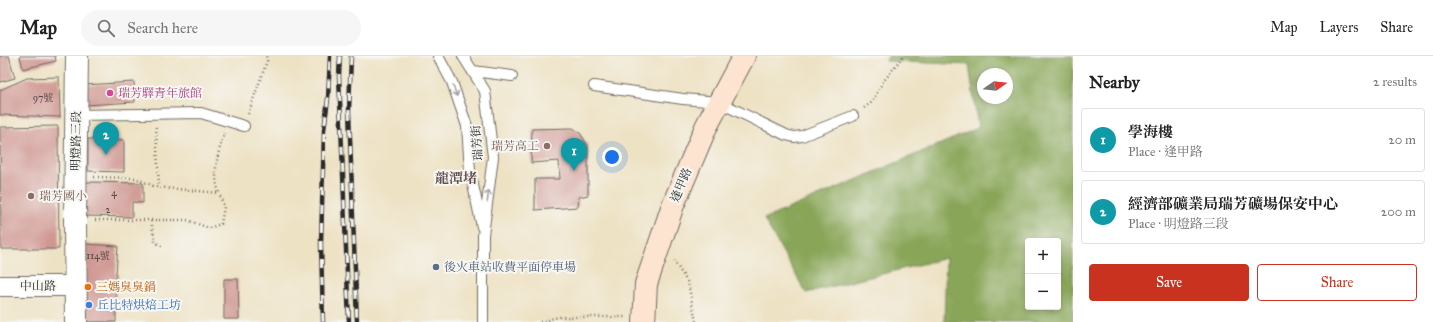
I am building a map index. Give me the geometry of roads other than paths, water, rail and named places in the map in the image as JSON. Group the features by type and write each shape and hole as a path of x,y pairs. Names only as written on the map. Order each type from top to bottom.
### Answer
{"main road":[{"name":"逢甲路","path":"644,319 646,284 673,205 706,127 744,56"}],"street":[{"name":"明燈路三段","path":"76,322 75,220 77,56"},
{"name":"中山路","path":"0,286 76,286"}],"lane":[{"name":"瑞芳街","path":"438,56 452,82 467,126 470,171 483,235"},
{"name":"瑞芳街","path":"463,56 485,91 493,157 483,235 483,322"},
{"path":"470,56 473,71 512,76"},
{"path":"594,86 683,99 719,102 786,135 794,137 802,136 853,116"},
{"path":"77,115 201,113 244,126"}],"railway":[{"path":"323,322 321,244 324,130 328,99 330,56"},
{"path":"340,56 339,76 349,322"},
{"path":"351,56 349,111 357,322"}],"place":[{"name":"瑞芳驛青年旅館","path":"110,93"},
{"name":"瑞芳高工","path":"547,146"},
{"name":"經濟部礦業局瑞芳礦場保安中心","path":"106,155"},
{"name":"學海樓","path":"574,171"},
{"name":"瑞芳國小","path":"31,196"},
{"name":"後火車站收費平面停車場","path":"436,267"},
{"name":"三媽臭臭鍋","path":"88,287"},
{"name":"丘比特烘焙工坊","path":"89,305"}],"district":[{"name":"龍潭堵","path":"456,178"}]}
